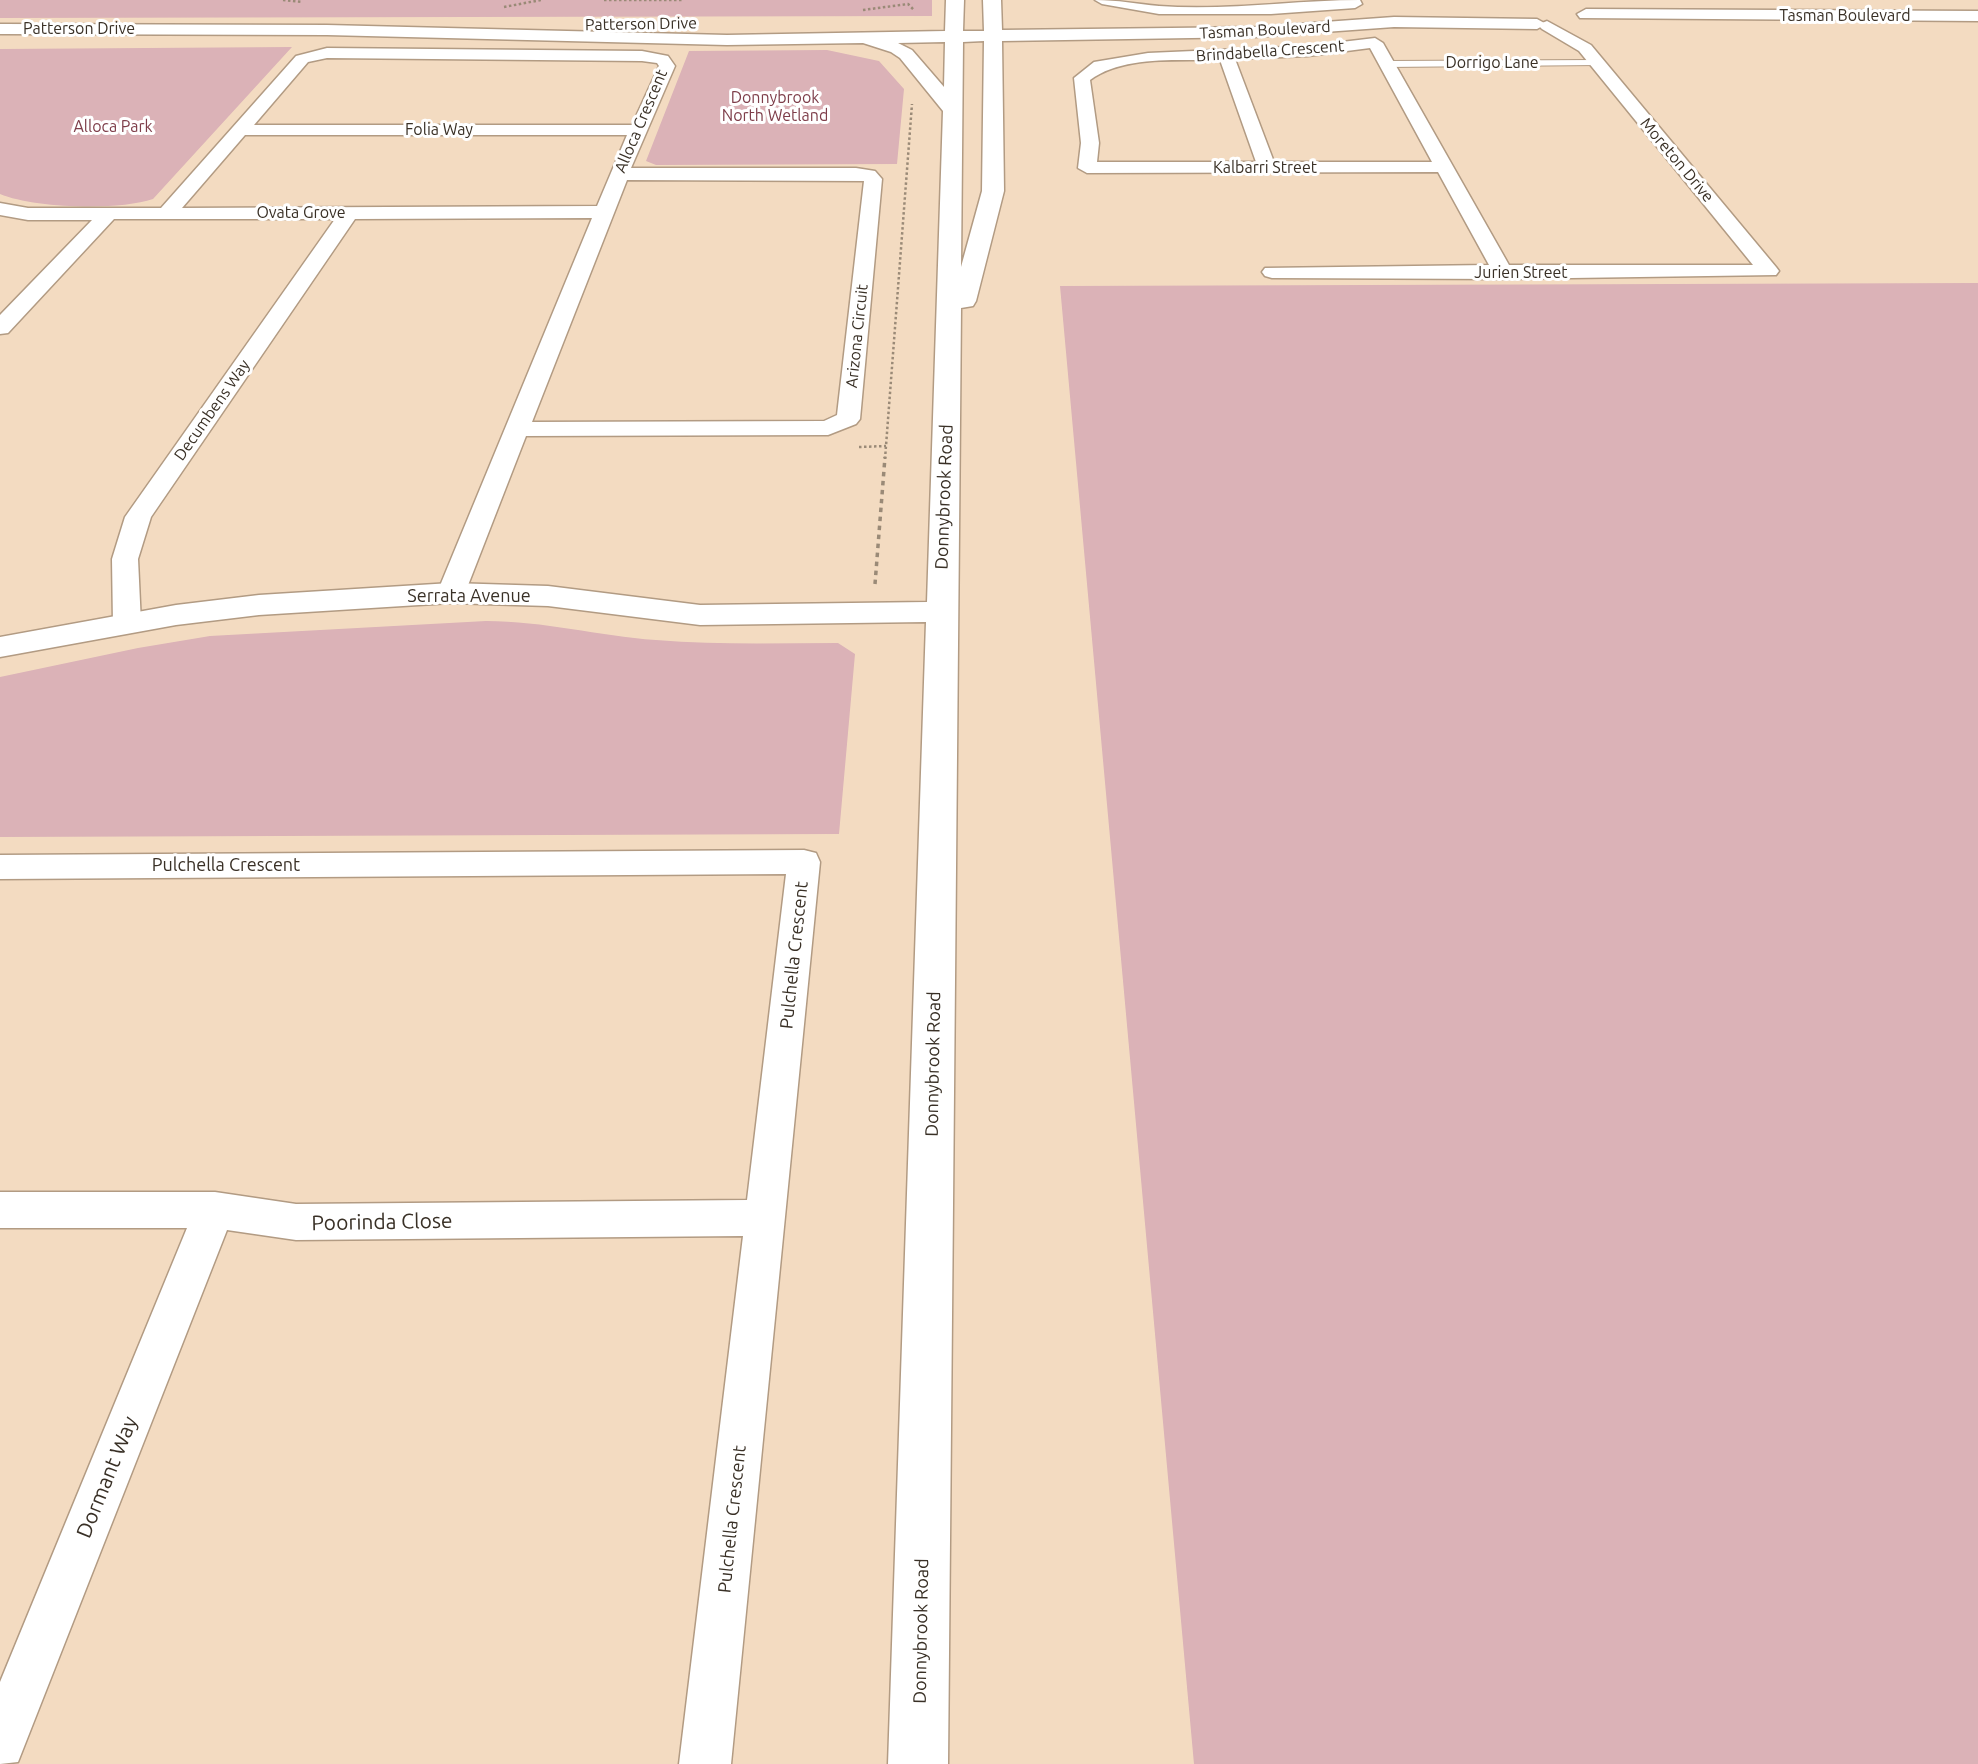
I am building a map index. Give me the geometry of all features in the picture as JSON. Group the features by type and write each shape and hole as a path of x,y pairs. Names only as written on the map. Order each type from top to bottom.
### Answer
{"street":[{"path":"1102,0 1159,10 1271,10 1355,4 1353,0"},
{"path":"1536,21 1536,8 1546,7"},
{"path":"1568,8 1586,20 1591,56"},
{"path":"952,16 992,19"},
{"name":"Patterson Drive","path":"0,29 327,30 922,20 952,16"},
{"name":"Patterson Drive","path":"327,30 685,40 862,39 952,16"},
{"name":"Donnybrook Road","path":"918,1764 941,612 954,112 952,16"},
{"name":"Tasman Boulevard","path":"992,19 1536,21 1570,28 1586,20 1978,16"},
{"name":"Tasman Boulevard","path":"992,19 1255,32 1394,22 1536,21"},
{"name":"Donnybrook Road","path":"948,363 993,191 992,19"},
{"name":"Moreton Drive","path":"1536,21 1591,56 1769,271"},
{"path":"1065,54 1255,32"},
{"path":"862,39 890,45 906,54 954,112"},
{"name":"Brindabella Crescent","path":"1087,168 1090,143 1082,78 1100,65 1148,58 1308,51 1375,43 1503,273"},
{"name":"Alloca Crescent","path":"167,213 302,59 327,53 642,56 662,59 667,66 618,174 519,429 451,593"},
{"path":"1226,55 1267,168"},
{"path":"993,65 1017,61"},
{"name":"Folia Way","path":"239,130 638,130"},
{"name":"Kalbarri Street","path":"1087,168 1444,167"},
{"name":"Arizona Circuit","path":"519,429 828,428 848,419 873,179 868,175 856,174 618,174"},
{"name":"Ovata Grove","path":"0,209 28,214 603,212"},
{"name":"Decumbens Way","path":"127,624 125,559 138,517 349,212"},
{"path":"0,328 109,213"},
{"name":"Jurien Street","path":"1272,272 1769,271"},
{"name":"Serrata Avenue","path":"0,647 127,624 259,605 451,593 548,596 699,615 941,612"},
{"name":"Pulchella Crescent","path":"0,867 804,862 705,1764"},
{"name":"Poorinda Close","path":"0,1210 215,1210 296,1222 765,1218"},
{"name":"Dormant Way","path":"0,1744 215,1210"}],"lane":[{"name":"Dorrigo Lane","path":"1386,64 1591,56"}],"path":[{"path":"604,0 683,0"},
{"path":"861,10 908,4 911,0"},
{"path":"908,4 922,20"},
{"path":"873,613 913,99"}],"green space":[{"path":"0,0 932,0 932,16 0,18"},
{"name":"Alloca Park","path":"292,47 153,199 119,205 76,206 33,202 0,194 0,49"},
{"name":"Donnybrook North Wetland","path":"827,50 879,61 904,89 897,164 656,165 646,161 689,51"},
{"path":"1978,283 1978,1764 1194,1764 1060,286"},
{"path":"486,621 529,623 679,642 838,643 855,654 839,834 0,837 0,677 210,636"}]}
